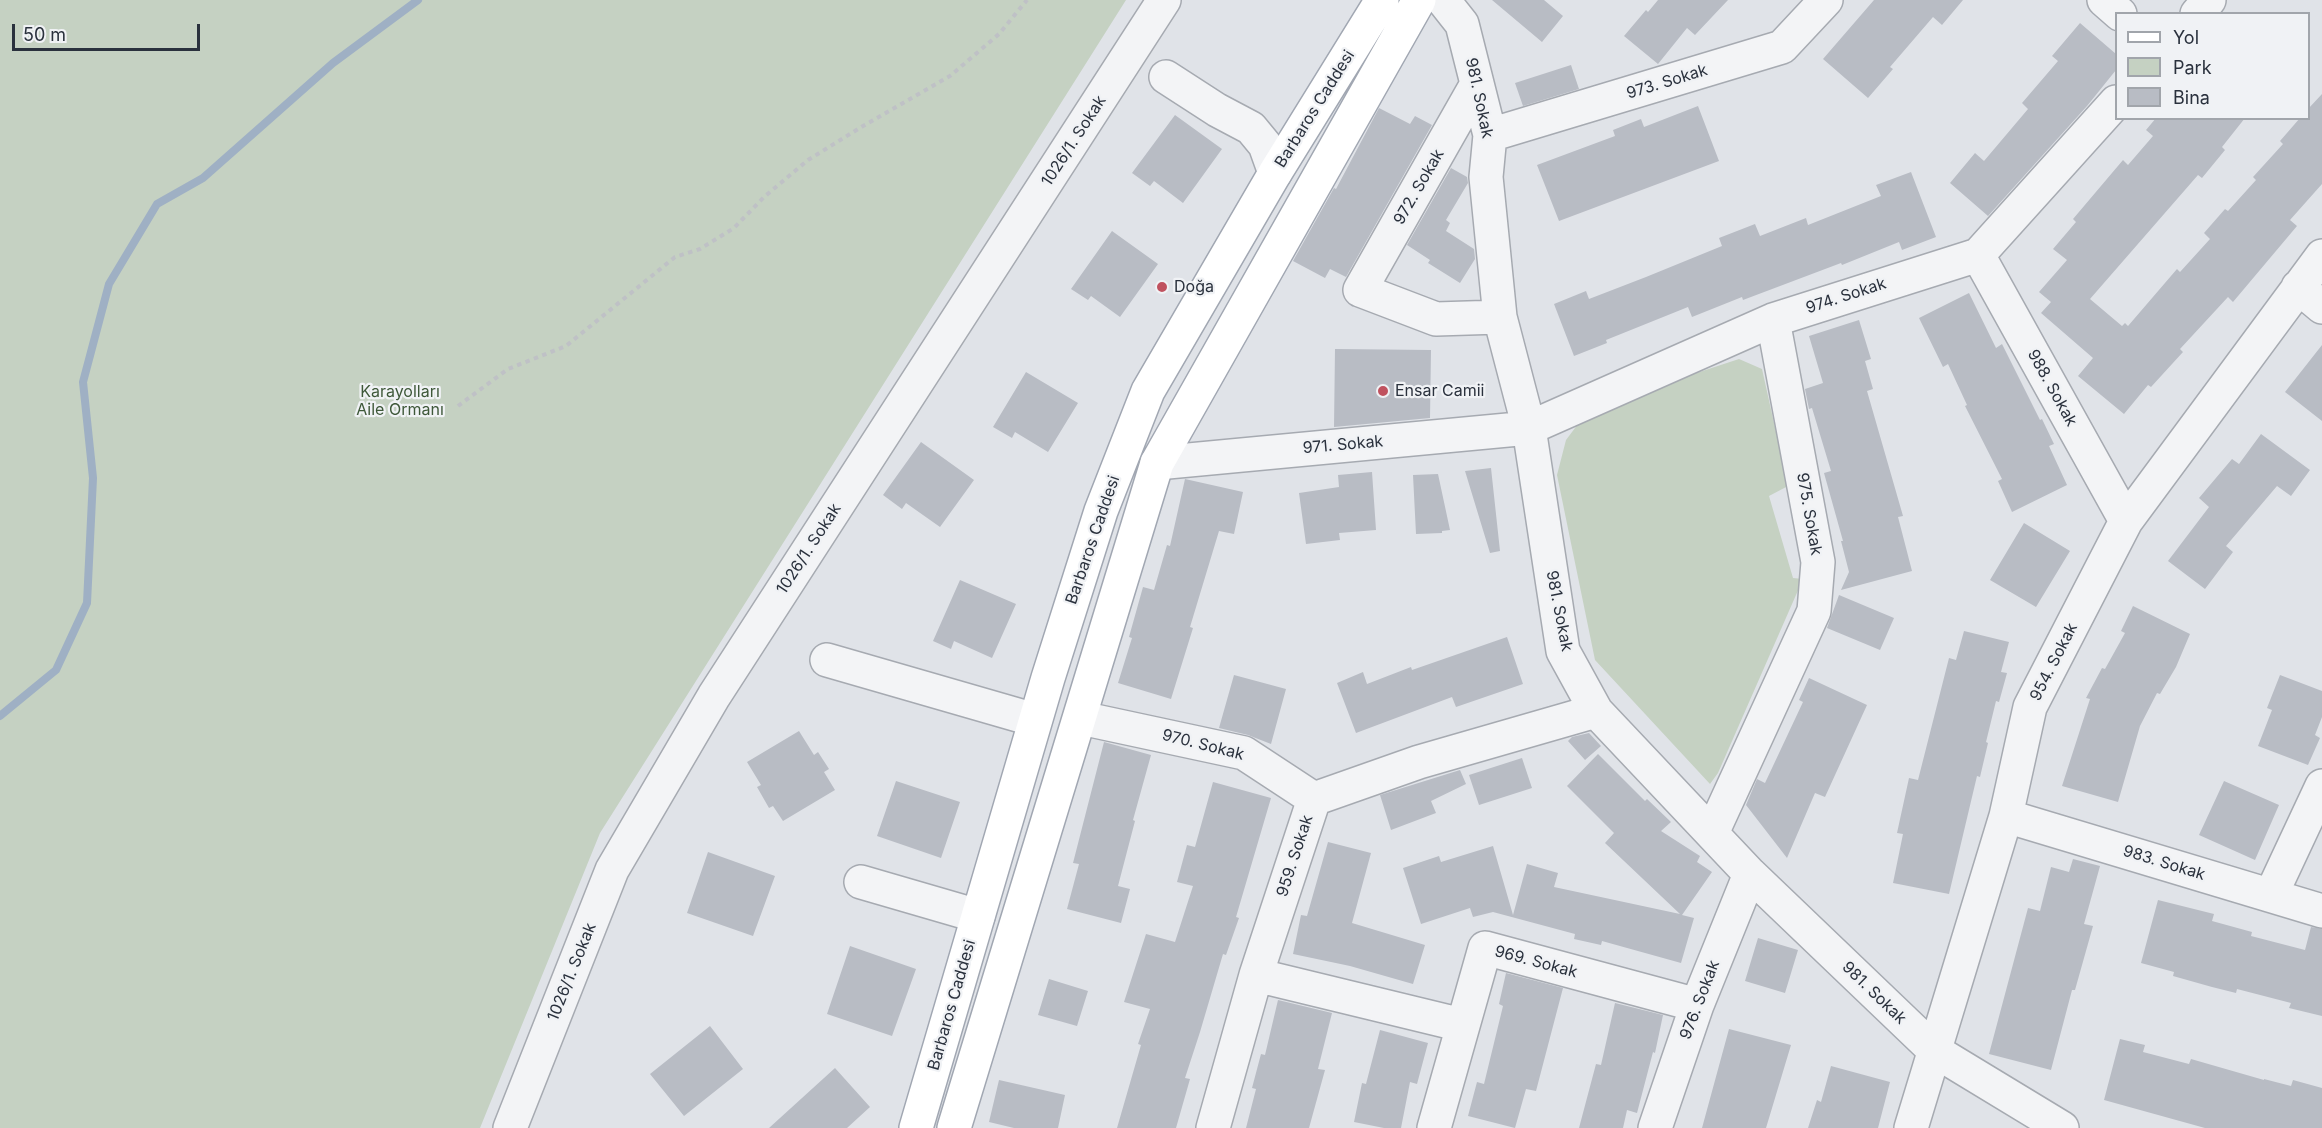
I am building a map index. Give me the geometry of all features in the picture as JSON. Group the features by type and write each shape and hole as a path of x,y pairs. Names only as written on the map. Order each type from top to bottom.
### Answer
{"main road":[{"name":"Barbaros Caddesi","path":"916,1128 1035,720 1101,511 1148,391 1275,173 1382,0"},
{"name":"Barbaros Caddesi","path":"954,1128 1157,463 1419,0"}],"street":[{"name":"1026/1. Sokak","path":"510,1128 612,870 714,696 1164,0"},
{"name":"981. Sokak","path":"1443,0 1462,24 1490,135 1486,177 1500,317 1529,428 1563,651 1596,711 1750,874 1935,1051 2061,1128"},
{"name":"973. Sokak","path":"1490,135 1782,48 1826,0"},
{"path":"2104,0 2118,12"},
{"path":"2199,12 2209,0"},
{"path":"1166,77 1217,110 1251,128 1265,145 1275,173"},
{"name":"972. Sokak","path":"1477,84 1360,290 1436,319 1500,317"},
{"path":"1978,255 2115,103"},
{"name":"974. Sokak","path":"1529,428 1773,320 1978,255"},
{"name":"988. Sokak","path":"1978,255 2126,521"},
{"name":"954. Sokak","path":"1911,1128 2006,816 2031,707 2126,521 2310,297 2322,256"},
{"name":"975. Sokak","path":"1712,833 1814,611 1818,562 1773,320"},
{"name":"971. Sokak","path":"1157,463 1529,428"},
{"path":"827,660 1035,720"},
{"name":"959. Sokak","path":"1213,1128 1256,975 1314,799 1419,762 1596,711"},
{"name":"970. Sokak","path":"1081,718 1245,753 1314,799"},
{"path":"2271,895 2322,786"},
{"name":"983. Sokak","path":"2006,816 2322,910"},
{"name":"976. Sokak","path":"1655,1128 1697,1005 1750,874"},
{"path":"861,882 978,916"},
{"name":"969. Sokak","path":"1462,1025 1485,948 1697,1005"},
{"path":"1256,975 1462,1025 1434,1128"}],"path":[{"path":"458,406 508,369 566,346 675,257 700,249 734,228 764,197 808,160 950,76 999,34 1027,0"}],"green space":[{"name":"Karayolları Aile Ormanı","path":"0,0 1126,0 600,833 480,1128 0,1128"},
{"path":"1739,359 1762,369 1788,486 1769,496 1793,578 1803,579 1718,773 1710,784 1595,660 1557,475 1566,440 1590,408"}],"building":[{"path":"1492,0 1544,0 1563,16 1542,42"},
{"path":"1658,0 1728,0 1695,35 1687,28 1658,64 1624,36 1646,10 1648,12"},
{"path":"1874,0 1963,0 1942,25 1933,17 1890,67 1893,69 1868,98 1823,59"},
{"path":"2080,23 2115,53 2115,71 2087,106 1988,216 1950,183 1975,153 1984,161 2028,109 2022,103 2058,61 2052,56"},
{"path":"1571,65 1579,89 1523,106 1515,83"},
{"path":"2322,94 2322,184 2290,220 2297,226 2233,302 2228,297 2180,349 2183,352 2151,387 2148,385 2124,414 2078,376 2093,358 2041,313 2051,302 2039,292 2067,260 2053,249 2076,222 2073,219 2123,160 2128,165 2153,136 2146,130 2154,120 2243,120 2222,147 2225,150 2202,178 2198,175 2090,299 2122,326 2125,323 2128,326 2177,269 2180,272 2210,239 2204,233 2225,209 2228,211 2256,180 2253,177 2283,144 2280,141 2298,120 2310,120 2310,107"},
{"path":"1698,106 1719,161 1559,221 1537,165 1615,136 1613,130 1641,119 1644,127"},
{"path":"1379,108 1410,124 1415,116 1432,125 1346,277 1330,269 1325,278 1293,261 1334,188 1336,189"},
{"path":"1175,115 1222,149 1183,203 1154,181 1150,186 1132,173"},
{"path":"1451,168 1467,177 1468,183 1446,220 1450,223 1446,231 1474,249 1475,259 1460,283 1428,263 1430,260 1407,245"},
{"path":"1911,172 1936,237 1902,250 1899,242 1842,265 1841,263 1743,300 1742,297 1692,317 1688,307 1606,340 1607,343 1574,356 1554,304 1586,291 1589,299 1646,277 1722,246 1719,238 1755,224 1760,236 1806,218 1808,225 1881,196 1876,185"},
{"path":"1112,231 1158,264 1120,317 1091,296 1088,300 1071,289"},
{"path":"1969,293 1996,348 2002,344 2040,420 2042,419 2054,444 2049,446 2067,485 2012,512 1998,481 2002,479 1965,406 1967,405 1948,364 1943,367 1919,318"},
{"path":"1859,320 1871,359 1865,361 1873,389 1867,391 1903,516 1898,517 1912,571 1841,590 1849,572 1824,473 1831,471 1812,408 1809,409 1805,389 1823,383 1809,336"},
{"path":"2322,345 2322,421 2285,392"},
{"name":"Ensar Camii","path":"1335,349 1431,350 1430,418 1334,427"},
{"path":"1026,372 1078,403 1048,452 1015,432 1012,438 993,427"},
{"path":"2261,434 2310,470 2291,496 2277,486 2226,546 2233,552 2205,589 2168,561 2209,507 2199,498 2232,459 2239,464"},
{"path":"921,442 974,480 940,527 906,503 902,509 883,495"},
{"path":"1491,468 1500,551 1490,553 1465,471"},
{"path":"1372,472 1376,530 1339,533 1340,540 1306,544 1299,493 1339,487 1338,475"},
{"path":"1438,474 1450,530 1442,531 1442,533 1416,534 1413,475"},
{"path":"1185,479 1243,492 1234,534 1219,531 1171,699 1118,683 1132,638 1129,637 1143,587 1154,590 1167,545 1170,546"},
{"path":"2024,523 2070,551 2036,607 1990,580"},
{"path":"960,580 1016,604 992,658 954,641 951,649 933,641"},
{"path":"1839,595 1894,618 1880,650 1827,628"},
{"path":"2133,606 2190,634 2176,667 2160,694 2157,693 2140,726 2118,802 2062,786 2090,699 2086,698 2125,633 2121,631"},
{"path":"1964,631 2009,642 2001,672 2007,673 1999,702 1996,701 1980,777 1977,776 1949,894 1893,883 1903,834 1897,833 1909,778 1918,780 1949,658 1956,660"},
{"path":"1507,637 1523,684 1456,707 1452,697 1356,733 1337,683 1363,672 1367,684 1411,667 1412,670"},
{"path":"1234,675 1286,689 1271,744 1248,735 1219,728"},
{"path":"2280,675 2322,691 2322,717 2315,735 2320,738 2308,765 2258,746 2272,710 2267,708"},
{"path":"1809,678 1867,705 1825,797 1815,793 1787,858 1746,805 1757,779 1765,783 1803,702 1799,700"},
{"path":"799,731 814,755 818,752 829,769 824,772 835,790 783,821 773,806 769,808 757,787 761,785 747,762"},
{"path":"1589,733 1601,746 1585,760 1568,741 1572,737"},
{"path":"1104,742 1151,755 1118,886 1130,889 1121,923 1067,909 1079,864 1073,863"},
{"path":"1598,754 1645,801 1647,799 1671,822 1661,831 1700,856 1697,862 1712,872 1682,915 1694,918 1681,963 1602,941 1601,945 1574,939 1575,934 1493,912 1473,917 1470,908 1421,924 1403,868 1439,856 1441,862 1493,846 1513,915 1527,864 1558,873 1554,887 1680,914 1605,843 1614,833 1567,786"},
{"path":"1522,758 1532,788 1479,805 1469,775"},
{"path":"1460,770 1466,784 1431,801 1436,813 1391,830 1380,795"},
{"path":"896,781 960,802 941,858 877,836"},
{"path":"2224,781 2279,805 2255,860 2199,835"},
{"path":"1213,782 1271,798 1236,917 1239,918 1226,955 1223,954 1185,1078 1190,1079 1176,1128 1117,1128 1141,1045 1138,1044 1150,1009 1124,1002 1146,934 1175,942 1193,886 1177,882 1187,845 1195,847"},
{"path":"1328,842 1371,853 1352,923 1425,945 1413,984 1350,966 1293,954 1301,915 1307,916"},
{"path":"708,852 775,876 753,936 687,913"},
{"path":"2073,859 2100,866 2084,924 2093,926 2075,990 2072,990 2051,1070 1989,1054 2028,908 2040,911 2051,867 2069,872"},
{"path":"2158,900 2214,914 2212,921 2252,932 2251,936 2305,950 2311,927 2322,929 2322,1016 2289,1008 2291,1003 2237,989 2236,993 2212,987 2173,976 2174,972 2141,963"},
{"path":"1758,938 1798,950 1785,993 1745,981"},
{"path":"850,946 916,969 892,1036 827,1014"},
{"path":"1506,973 1563,988 1536,1091 1526,1089 1515,1128 1468,1116 1477,1082 1484,1084 1503,1006 1499,1004"},
{"path":"1049,979 1088,991 1077,1026 1038,1015"},
{"path":"1278,1000 1332,1013 1318,1069 1325,1070 1309,1128 1246,1128 1256,1089 1252,1088 1261,1054 1265,1055"},
{"path":"1615,1003 1663,1015 1655,1053 1653,1052 1637,1113 1627,1110 1623,1128 1579,1128 1596,1064 1601,1065"},
{"path":"710,1026 743,1069 684,1116 650,1074"},
{"path":"1729,1029 1791,1045 1766,1128 1702,1128"},
{"path":"1380,1030 1428,1043 1417,1084 1410,1082 1401,1128 1384,1128 1354,1122 1362,1083 1366,1084"},
{"path":"2120,1039 2145,1045 2143,1052 2189,1064 2191,1059 2291,1086 2293,1080 2322,1088 2322,1128 2205,1128 2104,1100"},
{"path":"1831,1066 1890,1082 1878,1128 1808,1128 1817,1100 1821,1102"},
{"path":"835,1068 870,1107 847,1128 769,1128"},
{"path":"999,1080 1065,1095 1058,1128 1014,1128 989,1122"}],"waterway":[{"path":"0,716 56,670 87,603 93,478 83,382 109,284 157,204 203,178 333,63 418,0"}],"place":[{"name":"Doğa","path":"1162,287"},
{"name":"Ensar Camii","path":"1383,391"}]}
